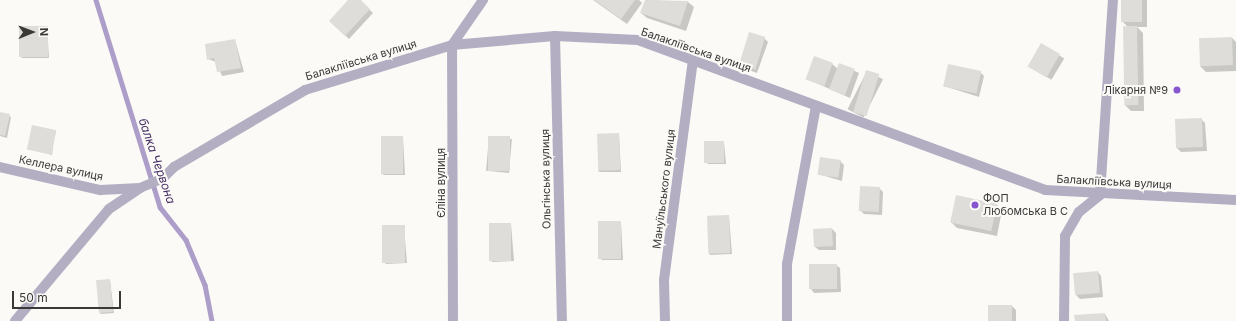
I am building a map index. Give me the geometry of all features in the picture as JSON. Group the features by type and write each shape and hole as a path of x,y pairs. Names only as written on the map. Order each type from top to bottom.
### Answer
{"street":[{"path":"452,45 483,0"},
{"path":"1064,321 1064,236 1079,212 1100,195 1113,0"},
{"name":"Балакліївська вулиця","path":"140,188 163,178 174,167 305,90 452,45 555,36 638,40 1045,190 1100,195 1236,200"},
{"name":"Ольгінська вулиця","path":"555,36 562,321"},
{"name":"Єліна вулиця","path":"452,45 453,321"},
{"name":"Мануїльського вулиця","path":"666,321 664,280 693,61"},
{"path":"787,321 786,264 816,106"},
{"name":"Келлера вулиця","path":"0,167 100,190 140,188"},
{"path":"15,321 109,209 140,188"}],"building":[{"path":"348,0 361,0 370,9 345,36 329,21"},
{"path":"594,0 635,0 621,19"},
{"path":"645,0 688,1 680,26 640,13"},
{"path":"1121,0 1142,0 1142,22 1121,22"},
{"path":"19,26 48,26 48,57 19,57"},
{"path":"1123,26 1137,26 1138,105 1124,105"},
{"path":"749,32 765,37 755,69 739,65"},
{"path":"1232,37 1233,65 1200,66 1199,38"},
{"path":"235,39 241,68 217,72 214,58 207,60 205,44"},
{"path":"1041,43 1060,54 1047,77 1028,66"},
{"path":"814,56 833,63 824,86 805,79"},
{"path":"839,63 855,69 845,95 829,89"},
{"path":"948,64 981,71 976,94 943,86"},
{"path":"866,70 879,74 867,116 853,112"},
{"path":"0,112 10,114 5,136 0,135"},
{"path":"1202,118 1203,147 1176,148 1175,119"},
{"path":"32,125 56,130 51,155 27,149"},
{"path":"619,133 620,170 598,171 597,134"},
{"path":"381,136 403,136 403,174 381,174"},
{"path":"488,136 510,136 510,171 488,171"},
{"path":"704,141 724,141 724,163 704,163"},
{"path":"820,157 841,160 838,178 817,175"},
{"path":"860,186 880,187 879,212 859,211"},
{"path":"956,195 997,204 991,231 950,222"},
{"path":"729,215 730,253 708,254 707,216"},
{"path":"598,221 621,221 621,259 598,259"},
{"path":"489,223 511,223 511,261 489,261"},
{"path":"382,225 405,225 405,263 382,263"},
{"path":"832,228 833,246 814,247 813,229"},
{"path":"809,264 837,264 837,289 809,289"},
{"path":"1098,271 1100,293 1075,295 1073,273"},
{"path":"110,279 113,312 99,313 96,280"},
{"path":"988,305 1012,305 1012,321 988,321"},
{"path":"1105,313 1106,321 1075,321 1074,315"}],"waterway":[{"name":"балка Червона","path":"96,0 160,207 186,240 205,285 212,321"}],"place":[{"name":"Лікарня №9","path":"1177,90"},
{"name":"ФОП Любомська В С","path":"975,205"}]}
